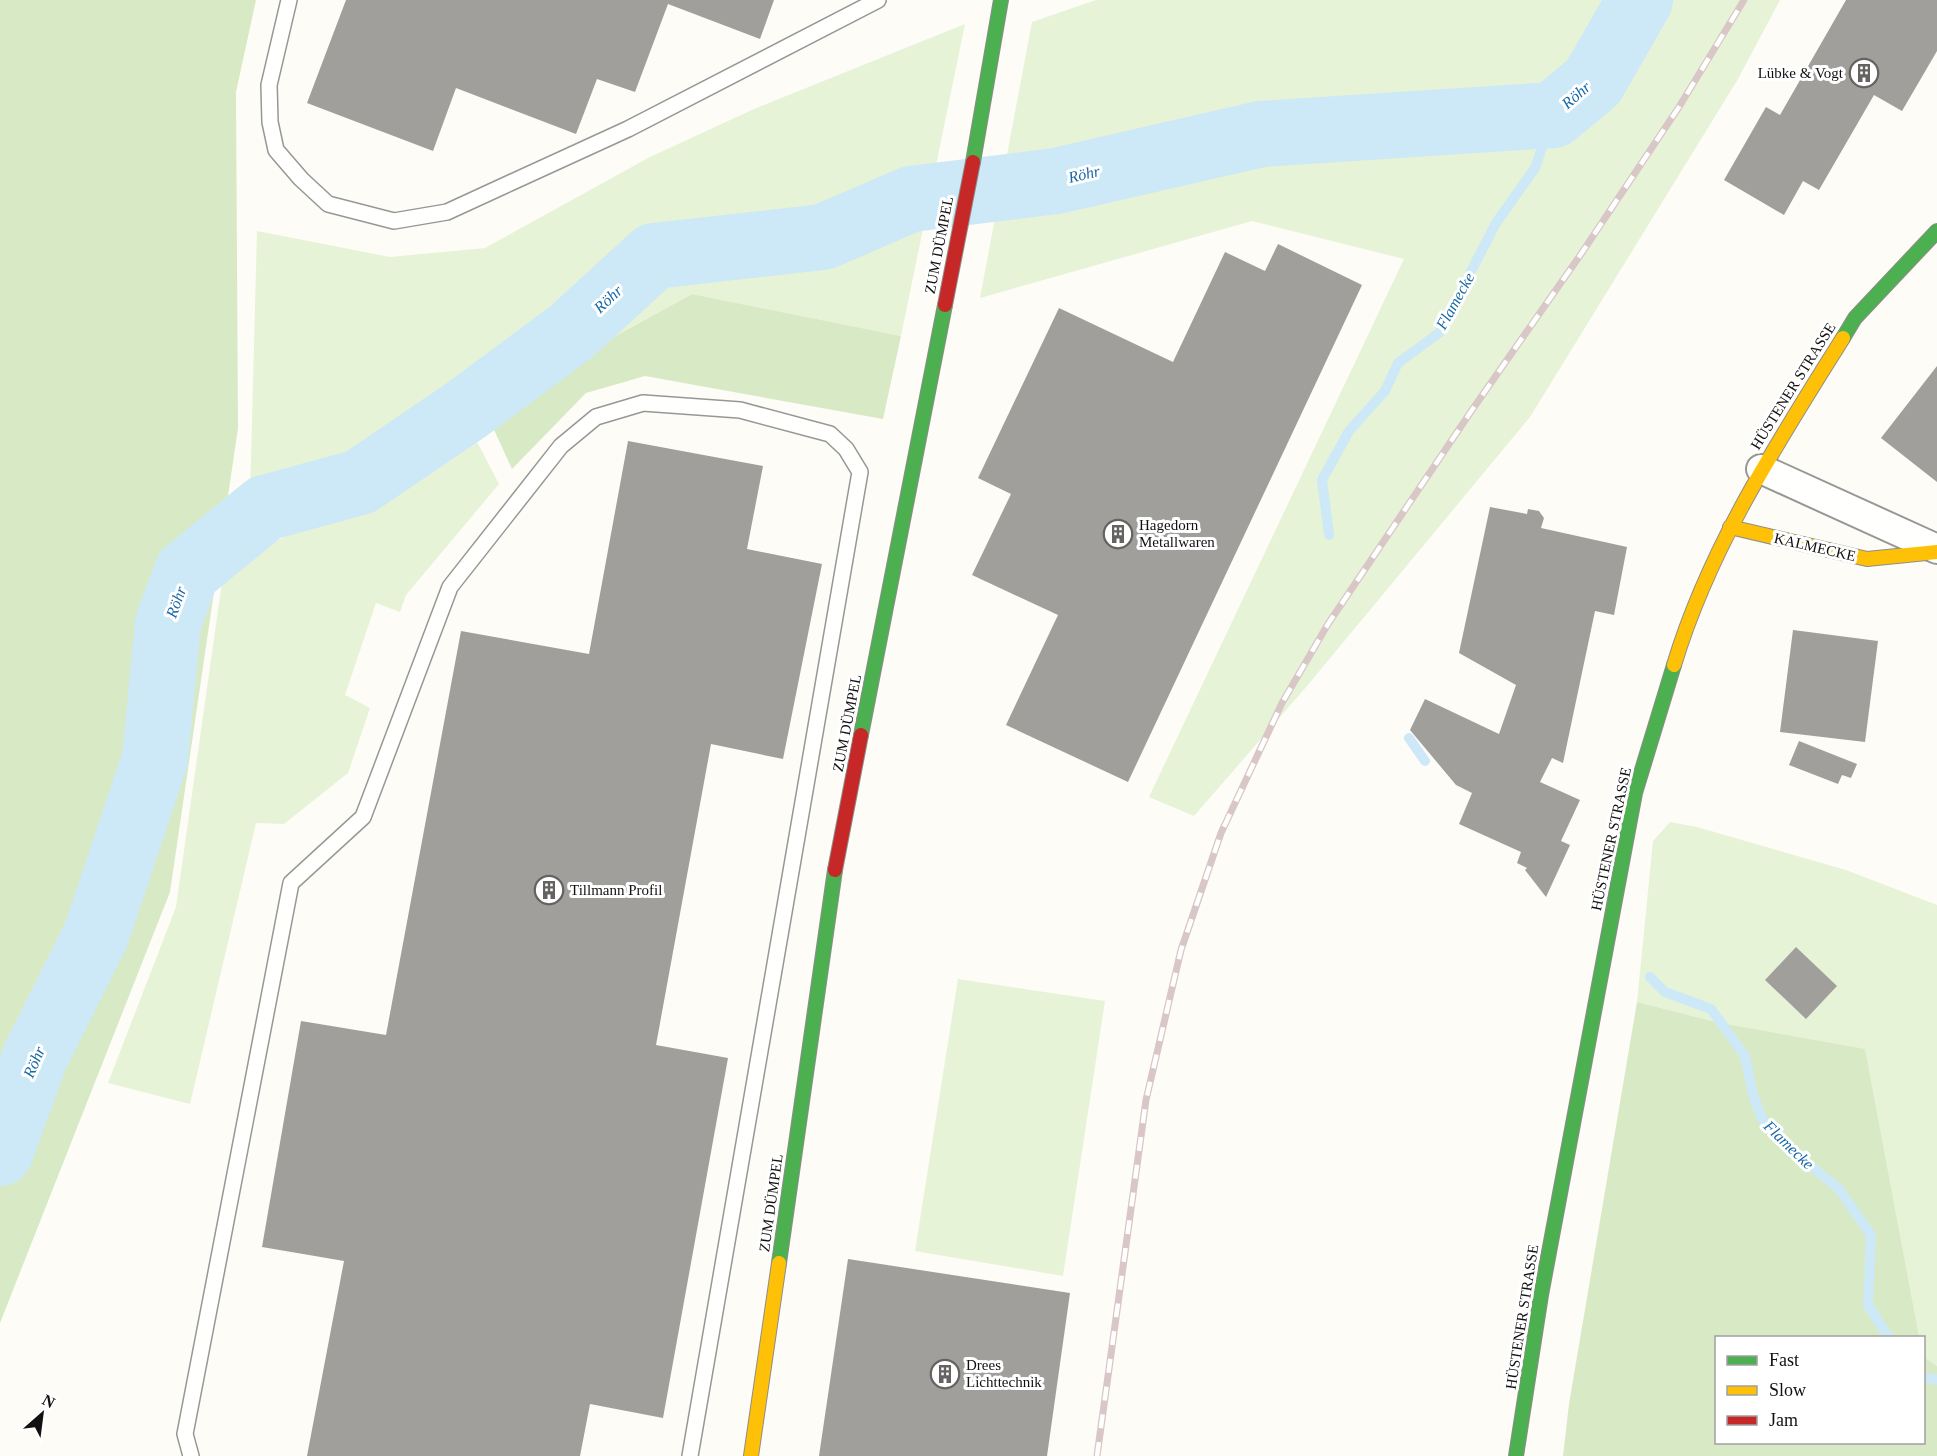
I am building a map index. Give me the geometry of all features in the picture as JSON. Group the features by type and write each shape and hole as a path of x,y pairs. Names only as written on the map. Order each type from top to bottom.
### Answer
{"street":[{"name":"ZUM DÜMPEL","path":"751,1456 836,865 983,109 1001,0"},
{"name":"HÜSTENER STRASSE","path":"1516,1456 1543,1283 1635,793 1683,634 1730,527 1761,469 1855,318 1937,231"},
{"name":"KALMECKE","path":"1761,469 1937,550"},
{"name":"KALMECKE","path":"1730,527 1868,559 1937,550"}],"lane":[{"path":"290,0 269,85 270,122 276,150 301,179 328,204 394,221 447,212 628,129 878,0"},
{"path":"191,1456 184,1434 291,883 363,817 450,587 561,446 596,417 643,403 740,410 830,434 846,449 860,472 690,1456"}],"green space":[{"path":"0,0 256,0 236,92 238,428 170,892 0,1323"},
{"path":"1096,0 1780,0 1738,79 1530,417 1307,686 1194,816 1149,797 1404,259 1252,221 980,298 1032,22"},
{"path":"965,24 901,336 692,294 249,535 257,231 390,257 485,248 650,157 754,109"},
{"path":"692,294 901,336 883,419 645,376 586,393 512,469 484,408"},
{"path":"475,438 499,484 406,595 400,612 376,603 345,695 370,708 348,773 284,824 256,823 190,1104 108,1083 176,907 224,568"},
{"path":"1670,822 1697,827 1846,870 1937,905 1937,1366 1925,1358 1925,1336 1918,1336 1720,1023 1637,1002 1653,841"},
{"path":"958,979 1105,1001 1063,1276 915,1251"},
{"path":"1637,1002 1720,1023 1865,1049 1919,1336 1715,1336 1715,1444 1925,1444 1925,1358 1937,1366 1937,1456 1563,1456 1569,1404"}],"building":[{"path":"346,0 774,0 760,39 668,4 635,92 597,79 576,134 456,88 433,151 307,103"},
{"name":"Lübke & Vogt","path":"1846,0 1937,0 1937,51 1902,111 1874,95 1819,190 1803,181 1784,215 1724,180 1766,107 1780,115"},
{"name":"Hagedorn Metallwaren","path":"1278,244 1362,285 1128,782 1006,725 1058,615 972,575 1011,494 978,478 1059,308 1173,362 1225,252 1265,271"},
{"path":"1937,366 1937,482 1881,438"},
{"name":"Tillmann Profil","path":"628,441 763,466 747,549 822,564 783,759 711,744 656,1045 728,1058 663,1418 590,1404 580,1456 307,1456 344,1261 262,1247 301,1021 386,1035 461,631 589,654"},
{"path":"1490,507 1527,514 1528,509 1539,511 1544,518 1541,528 1627,547 1614,615 1595,611 1563,763 1552,758 1540,782 1580,800 1561,841 1570,845 1546,897 1525,870 1527,868 1517,863 1521,852 1459,824 1472,793 1456,785 1410,730 1425,699 1499,734 1516,685 1459,653"},
{"path":"1793,630 1878,641 1865,742 1780,732"},
{"path":"1799,741 1857,764 1851,778 1842,775 1838,784 1789,765"},
{"path":"1796,947 1837,986 1806,1019 1765,980"},
{"name":"Drees Lichttechnik","path":"848,1259 1070,1293 1047,1456 819,1456"}],"waterway":[{"name":"Röhr","path":"0,1153 35,1057 96,935 155,759 168,623 187,572 265,508 360,482 466,410 571,332 654,256 823,237 911,199 1056,181 1261,134 1553,115 1593,82 1640,0"},
{"name":"Flamecke","path":"1329,535 1322,480 1349,431 1385,391 1398,363 1439,333 1496,223 1535,168 1553,115"},
{"name":"Flamecke","path":"1409,738 1425,761"},
{"name":"Flamecke","path":"1650,977 1665,992 1711,1009 1745,1056 1753,1095 1762,1119 1784,1144 1839,1189 1871,1235 1868,1305 1888,1336"},
{"name":"Flamecke","path":"1925,1377 1937,1380"}],"railway":[{"path":"1097,1456 1146,1100 1181,950 1221,833 1282,703 1328,624 1472,410 1581,254 1679,107 1744,0"}],"traffic: fast":[{"path":"973,162 1001,0"},
{"path":"1843,338 1855,318 1937,231"},
{"path":"861,735 945,305"},
{"path":"1516,1456 1541,1295 1635,793 1674,665"},
{"path":"779,1263 835,870"}],"traffic: slow":[{"path":"1674,665 1706,578 1726,537 1770,456 1843,338"},
{"path":"1730,527 1867,559 1937,552"},
{"path":"751,1456 779,1263"}],"traffic: jam":[{"path":"945,305 973,162"},
{"path":"835,870 861,735"}],"place":[{"name":"Lübke & Vogt","path":"1864,73"},
{"name":"Hagedorn Metallwaren","path":"1118,534"},
{"name":"Tillmann Profil","path":"549,890"},
{"name":"Drees Lichttechnik","path":"945,1374"}]}
